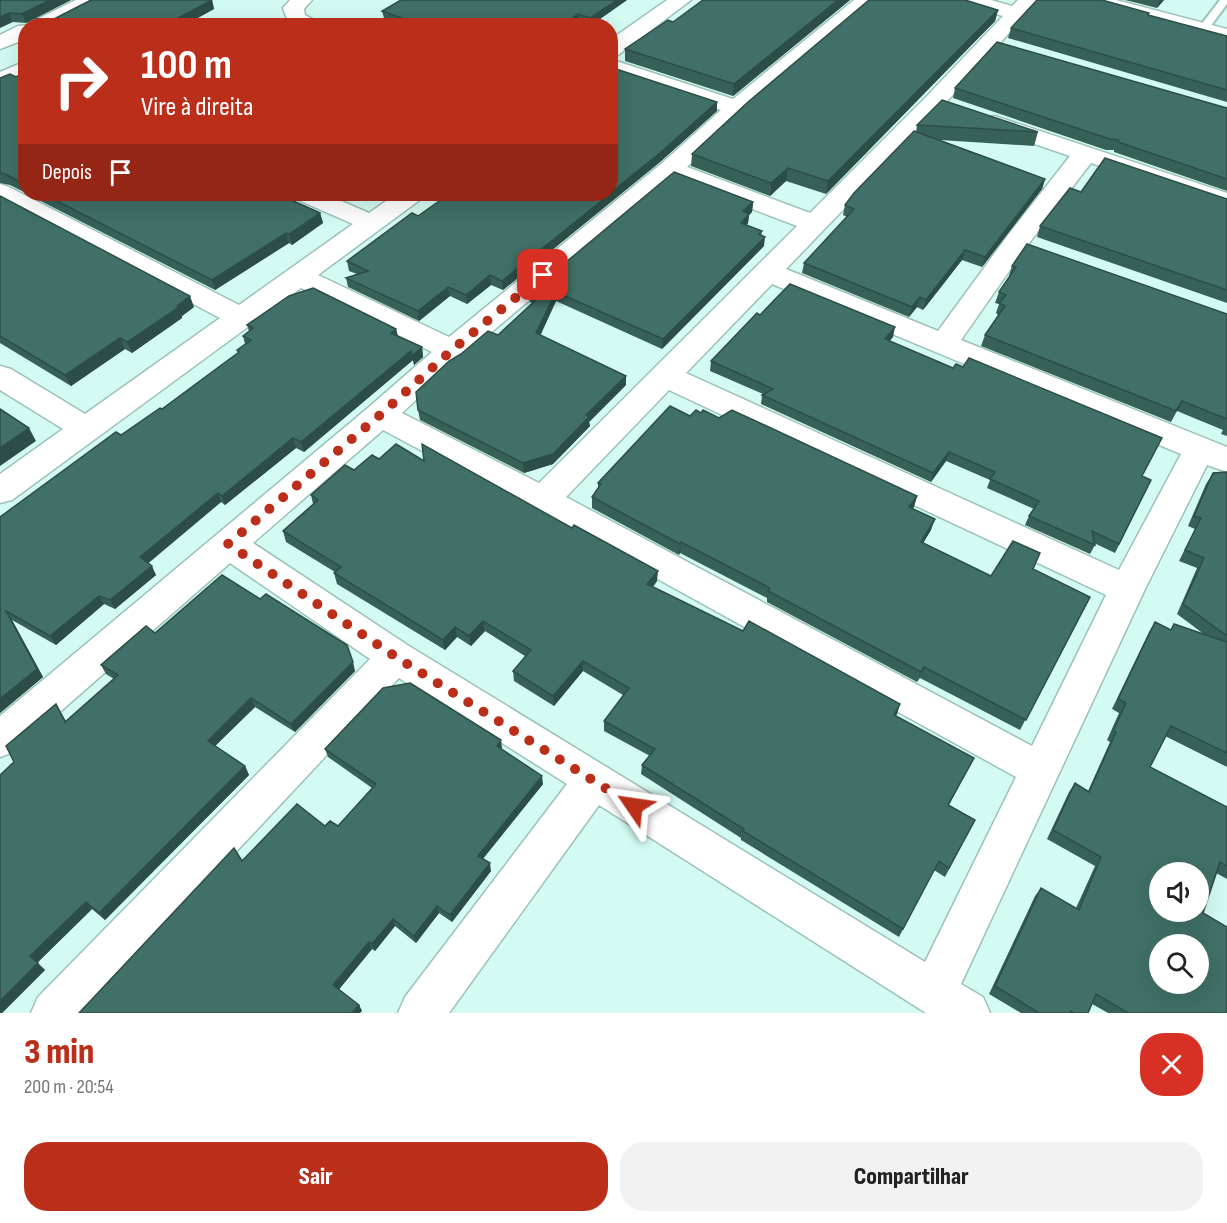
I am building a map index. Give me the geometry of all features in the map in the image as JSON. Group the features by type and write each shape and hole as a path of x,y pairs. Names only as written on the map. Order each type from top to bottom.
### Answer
{"street":[{"path":"55,18 92,0"},
{"path":"295,18 293,8 302,0"},
{"path":"618,44 681,0"},
{"path":"0,740 380,415 452,350 670,169 737,108 867,0"},
{"path":"968,0 1022,7"},
{"path":"1092,0 1227,36"},
{"path":"543,500 815,225 955,110 990,42 1022,7"},
{"path":"0,43 18,35"},
{"path":"990,42 1013,49"},
{"path":"0,56 18,64"},
{"path":"618,69 737,108"},
{"path":"0,81 18,71"},
{"path":"955,110 1227,201"},
{"path":"943,345 1028,244 1084,154"},
{"path":"670,169 815,225"},
{"path":"0,192 240,317"},
{"path":"321,201 371,223"},
{"path":"0,491 402,201"},
{"path":"228,544 396,657 951,1003 1040,770 1127,589 1213,455 768,272"},
{"path":"299,276 452,350"},
{"path":"0,376 85,428"},
{"path":"666,376 1127,589"},
{"path":"380,415 543,500 1040,770"},
{"path":"54,1013 396,657"},
{"path":"421,1013 594,780"}],"lane":[{"path":"1203,29 1225,0"},
{"path":"1216,11 1227,15"}],"building":[{"path":"0,0 50,0 22,14 9,13 0,17"},
{"path":"91,0 212,0 178,18 56,18"},
{"path":"401,0 617,0 590,18 578,14 573,18 402,18 382,11"},
{"path":"703,0 838,0 734,84 625,49 668,20 673,22"},
{"path":"869,0 965,0 998,10 828,181 788,168 771,183 692,154 748,102"},
{"path":"1037,0 1102,0 1227,36 1227,90 1011,28"},
{"path":"997,42 1227,108 1227,179 1118,142 1119,140 955,88"},
{"path":"618,70 717,102 618,187"},
{"path":"10,74 18,76 18,181 0,173 0,78"},
{"path":"942,100 1038,132 917,125"},
{"path":"914,131 1045,179 985,257 965,250 926,300 920,297 912,307 804,263 854,209 845,205 854,193"},
{"path":"1105,158 1227,199 1227,290 1040,226 1070,188 1081,192"},
{"path":"674,172 753,202 743,211 749,214 741,223 762,231 759,234 765,237 663,339 556,292 536,333 626,376 586,415 589,417 553,454 523,463 418,410 416,392 449,361 488,331 498,335 539,297 529,293"},
{"path":"0,196 190,296 177,306 179,307 127,342 120,338 65,375 0,336"},
{"path":"57,201 293,201 320,213 212,280"},
{"path":"439,201 601,201 502,281 490,275 466,295 448,287 418,311 346,278 368,271 347,261 412,213 418,216"},
{"path":"1027,244 1227,314 1227,419 1182,401 1176,411 985,335 1005,306 999,303 1006,295 999,292 1016,267 1012,266"},
{"path":"790,284 895,327 885,339 953,368 956,364 963,367 969,358 1162,438 1142,476 1151,480 1119,544 1092,531 1095,545 1029,516 1039,501 990,479 995,472 949,452 933,473 762,395 773,389 711,361 757,313 760,315"},
{"path":"313,288 396,329 391,333 422,347 412,356 411,351 301,442 293,438 222,496 218,493 140,557 152,566 110,600 99,596 50,636 6,611 37,669 0,699 0,517 116,432 121,435 160,408 162,409 239,352 237,350 251,340 243,336 253,328 247,325 289,296"},
{"path":"670,406 690,416 696,410 701,413 703,410 719,418 732,410 917,496 909,507 935,519 921,542 991,576 1013,541 1040,553 1033,569 1090,597 1026,720 924,667 921,672 768,591 770,588 592,497 601,484 598,483"},
{"path":"0,409 29,428 0,448"},
{"path":"396,444 424,461 422,444 572,528 574,525 658,571 647,584 743,631 749,621 900,704 894,715 974,758 948,805 975,820 949,868 939,861 903,929 743,831 744,829 642,765 655,749 604,721 629,688 583,661 553,696 513,671 531,650 483,621 469,636 455,627 443,640 334,573 341,567 283,531 318,500 311,495 345,465 354,470 372,455 379,459"},
{"path":"1227,472 1227,636 1183,604 1204,558 1185,550 1201,518 1194,516 1213,473"},
{"path":"222,575 260,599 266,594 347,645 353,662 291,724 251,698 208,741 245,766 99,913 86,902 30,956 38,963 0,1001 0,775 14,762 6,746 56,704 65,722 118,675 101,665 146,626 155,633"},
{"path":"1155,622 1171,630 1174,624 1227,642 1227,753 1171,726 1150,767 1227,807 1227,866 1220,862 1209,895 1209,862 1149,862 1149,922 1209,922 1209,916 1227,927 1227,1013 1128,1013 1096,994 1088,1013 1071,1011 1070,1013 1039,1013 995,986 1041,888 1079,910 1101,857 1053,830 1075,783 1089,792 1116,732 1113,731 1126,703 1118,699"},
{"path":"410,683 501,740 497,746 542,776 478,856 490,863 450,915 437,906 414,936 393,919 372,944 369,942 333,985 359,1005 352,1013 79,1013 234,848 242,861 297,804 325,826 330,821 338,826 376,784 325,749 383,688"}],"route":[{"path":"543,275 452,350 380,415 228,544 396,657 634,806"}]}
